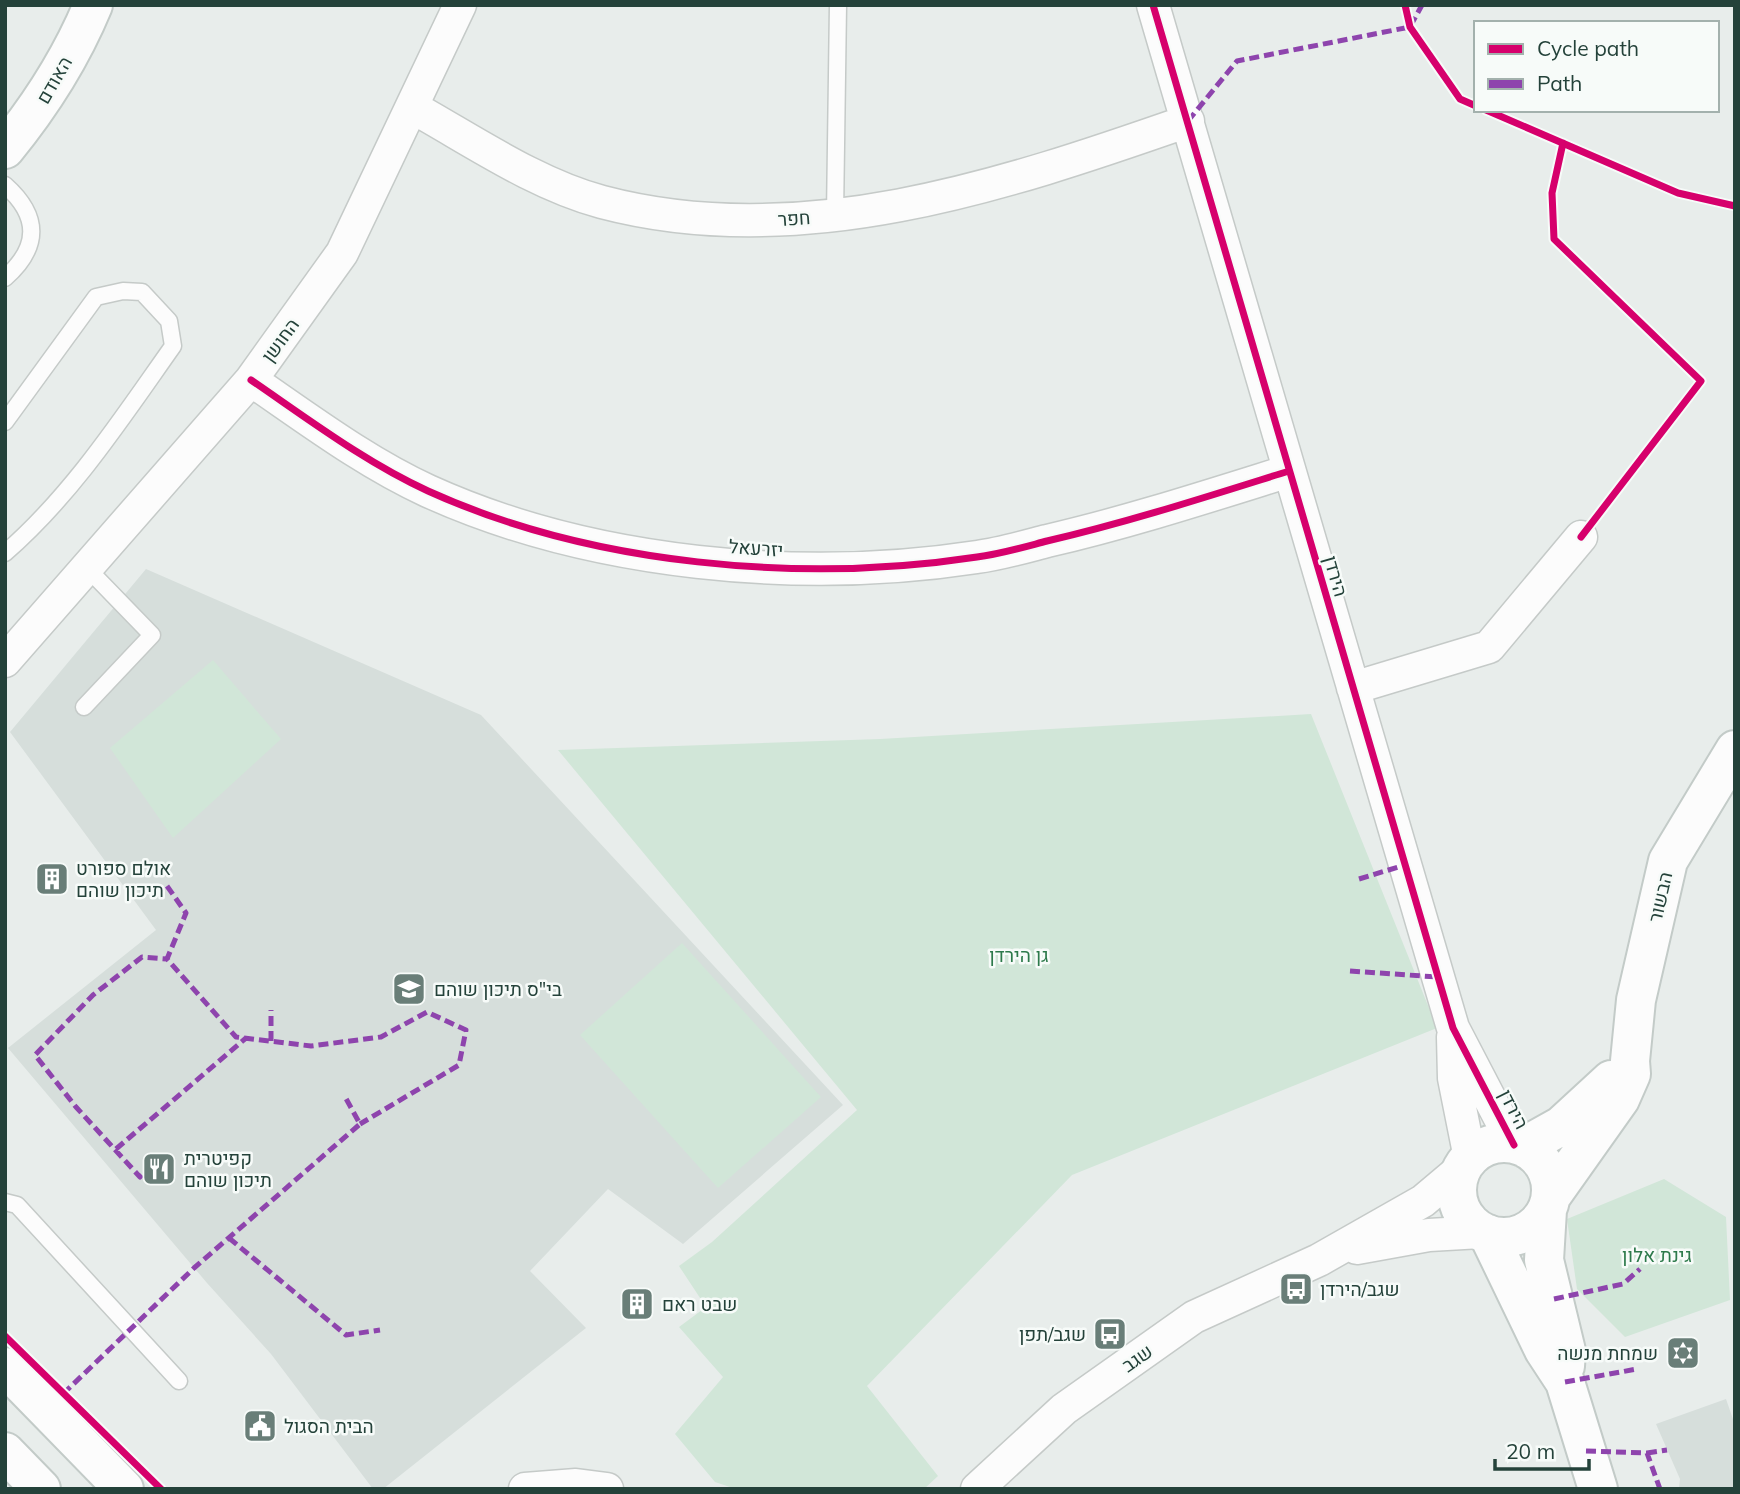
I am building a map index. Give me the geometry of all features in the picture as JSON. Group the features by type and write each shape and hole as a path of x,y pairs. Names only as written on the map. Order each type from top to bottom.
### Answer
{"street":[{"name":"האודם","path":"5,149 37,110 80,36 93,5"},
{"name":"החושן","path":"5,661 251,380 342,253 460,5"},
{"name":"הירדן","path":"1153,5 1452,1028 1518,1146"},
{"name":"חפר","path":"412,107 539,178 601,202 674,217 741,222 835,215 918,202 1048,169 1188,121"},
{"name":"יזרעאל","path":"251,380 345,445 427,491 534,532 649,556 860,570 979,557 1107,527 1289,471"},
{"path":"1353,688 1489,647 1581,537"},
{"name":"הבשור","path":"1549,1202 1620,1098 1631,1074 1636,1000 1668,861 1735,750"},
{"name":"הירדן","path":"1452,1028 1454,1078 1466,1163"},
{"path":"1598,1489 1564,1382 1544,1350 1484,1233 1461,1211 1457,1190 1466,1163 1495,1144 1518,1146 1561,1126 1630,1060"},
{"path":"1518,1146 1544,1165 1550,1179 1544,1260 1566,1351 1564,1382"},
{"name":"שגב","path":"977,1489 1064,1409 1194,1317 1319,1260 1423,1201 1466,1163"},
{"path":"1484,1233 1511,1237 1526,1232 1538,1223 1549,1202"},
{"name":"שגב","path":"1319,1260 1353,1249 1429,1235 1484,1233"},
{"path":"5,1367 124,1489"},
{"path":"5,1452 41,1489"},
{"path":"541,1488 607,1489"}],"lane":[{"path":"835,215 838,5"},
{"path":"5,184 20,198 33,230 29,251 5,278"},
{"path":"5,422 96,297 122,291 142,292 169,321 173,346 103,444 32,530 6,550"},
{"path":"84,707 152,635 87,568"},
{"path":"5,1202 17,1205 180,1381"}],"shaded area":[{"name":"בי\"ס תיכון שוהם","path":"146,569 481,715 843,1105 683,1244 608,1189 530,1271 586,1328 383,1489 373,1489 271,1354 207,1283 8,1048 156,930 10,732"},
{"path":"1726,1399 1735,1425 1735,1489 1679,1489 1680,1479 1656,1424"}],"green space":[{"path":"213,660 281,739 173,838 110,748"},
{"name":"גן הירדן","path":"1311,714 1437,1028 1072,1175 867,1386 938,1476 924,1489 736,1489 715,1482 675,1434 723,1377 679,1327 706,1307 679,1266 712,1242 857,1110 558,750 880,739"},
{"path":"682,943 821,1097 718,1188 580,1035"},
{"name":"גינת אלון","path":"1664,1179 1726,1217 1730,1300 1625,1337 1577,1289 1567,1219"}],"marked path":[{"path":"1188,121 1237,61 1410,27 1422,5"},
{"path":"1359,879 1405,865"},
{"path":"167,886 186,913 167,959 236,1037 311,1046 381,1037 427,1012 466,1030 459,1065 360,1124"},
{"path":"142,1175 140,1177 76,1107 35,1055 93,995 142,957 167,959"},
{"path":"1350,971 1437,977"},
{"path":"271,1010 271,1041"},
{"path":"116,1149 246,1038"},
{"path":"63,1394 194,1268 360,1124 344,1095"},
{"path":"229,1238 346,1335 380,1330"},
{"path":"1554,1299 1623,1284 1640,1269"},
{"path":"1565,1382 1637,1369"},
{"path":"1647,1453 1667,1450"},
{"path":"1586,1451 1647,1453 1660,1489"}],"cycle path":[{"path":"1153,5 1453,1028 1514,1145"},
{"path":"1405,5 1410,27 1460,99 1474,105"},
{"path":"1491,112 1678,193 1735,206"},
{"path":"1563,143 1552,193 1554,239 1701,381 1581,537"},
{"path":"251,380 359,453 428,491 491,516 558,536 627,552 698,562 840,568 910,565 986,556 1139,517 1289,471"},
{"path":"5,1336 161,1489"}],"place":[{"name":"אולם ספורט תיכון שוהם","path":"52,879"},
{"name":"בי\"ס תיכון שוהם","path":"409,989"},
{"name":"קפיטרית תיכון שוהם","path":"159,1169"},
{"name":"שגב/הירדן","path":"1296,1289"},
{"name":"שבט ראם","path":"637,1304"},
{"name":"שגב/תפן","path":"1110,1334"},
{"name":"שמחת מנשה","path":"1683,1353"},
{"name":"הבית הסגול","path":"260,1426"}]}
